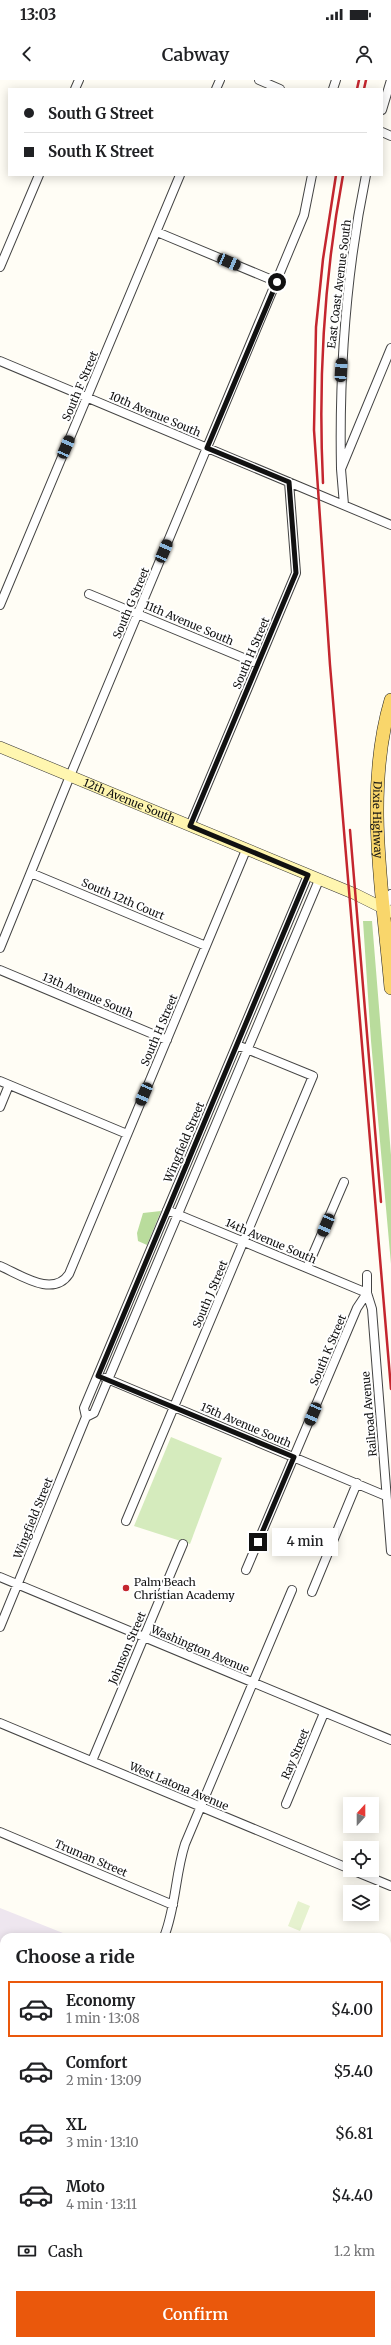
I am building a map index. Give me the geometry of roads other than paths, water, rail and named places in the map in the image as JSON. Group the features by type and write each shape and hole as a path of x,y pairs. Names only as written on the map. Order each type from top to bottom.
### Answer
{"main road":[{"name":"Dixie Highway","path":"391,700 378,768 377,797 388,911 391,988"}],"street":[{"path":"259,80 278,88"},
{"path":"383,107 391,80"},
{"path":"0,268 39,176"},
{"name":"South F Street","path":"0,605 180,176"},
{"name":"South G Street","path":"0,948 70,776 277,282 304,215 312,176"},
{"name":"East Coast Avenue South","path":"341,469 341,377 345,311 354,238 366,176"},
{"path":"157,232 277,282"},
{"path":"344,505 341,469 391,348"},
{"name":"10th Avenue South","path":"0,361 391,525"},
{"name":"South H Street","path":"190,826 296,573 289,482"},
{"name":"11th Avenue South","path":"89,594 258,664"},
{"name":"12th Avenue South","path":"0,747 320,880 388,911"},
{"name":"South H Street","path":"0,1266 47,1286 60,1284 69,1274 246,850"},
{"name":"South 12th Court","path":"31,873 206,946"},
{"name":"Wingfield Street","path":"0,1626 86,1418 84,1408 308,875"},
{"name":"Wingfield Street","path":"86,1418 94,1413 320,880"},
{"path":"388,911 391,894"},
{"name":"13th Avenue South","path":"0,970 167,1040"},
{"path":"237,1044 248,1049"},
{"name":"South J Street","path":"126,1521 313,1076 248,1049"},
{"path":"0,1081 127,1134"},
{"path":"0,1108 10,1085"},
{"path":"219,1087 230,1091"},
{"path":"307,1268 344,1182"},
{"name":"14th Avenue South","path":"167,1210 367,1293"},
{"name":"Railroad Avenue","path":"367,1275 367,1293 372,1309 391,1551"},
{"name":"South K Street","path":"246,1570 357,1308 367,1293"},
{"name":"15th Avenue South","path":"98,1376 386,1496"},
{"path":"312,1592 357,1483"},
{"name":"Johnson Street","path":"92,1761 183,1544"},
{"name":"Washington Avenue","path":"0,1577 391,1740"},
{"path":"165,1933 173,1905 180,1857 292,1590"},
{"name":"Ray Street","path":"286,1804 324,1713"},
{"name":"West Latona Avenue","path":"0,1723 343,1867"},
{"name":"Truman Street","path":"0,1832 173,1905"},
{"name":"West Latona Avenue","path":"368,1877 391,1886"}],"railway":[{"path":"357,88 359,80"},
{"path":"364,88 366,80"},
{"path":"336,176 323,259 316,327 314,430 330,665 391,1389"},
{"path":"323,483 321,405 324,328 331,252 343,176"},
{"path":"350,830 381,1202"}],"place":[{"name":"Palm Beach Christian Academy","path":"126,1588"}]}
